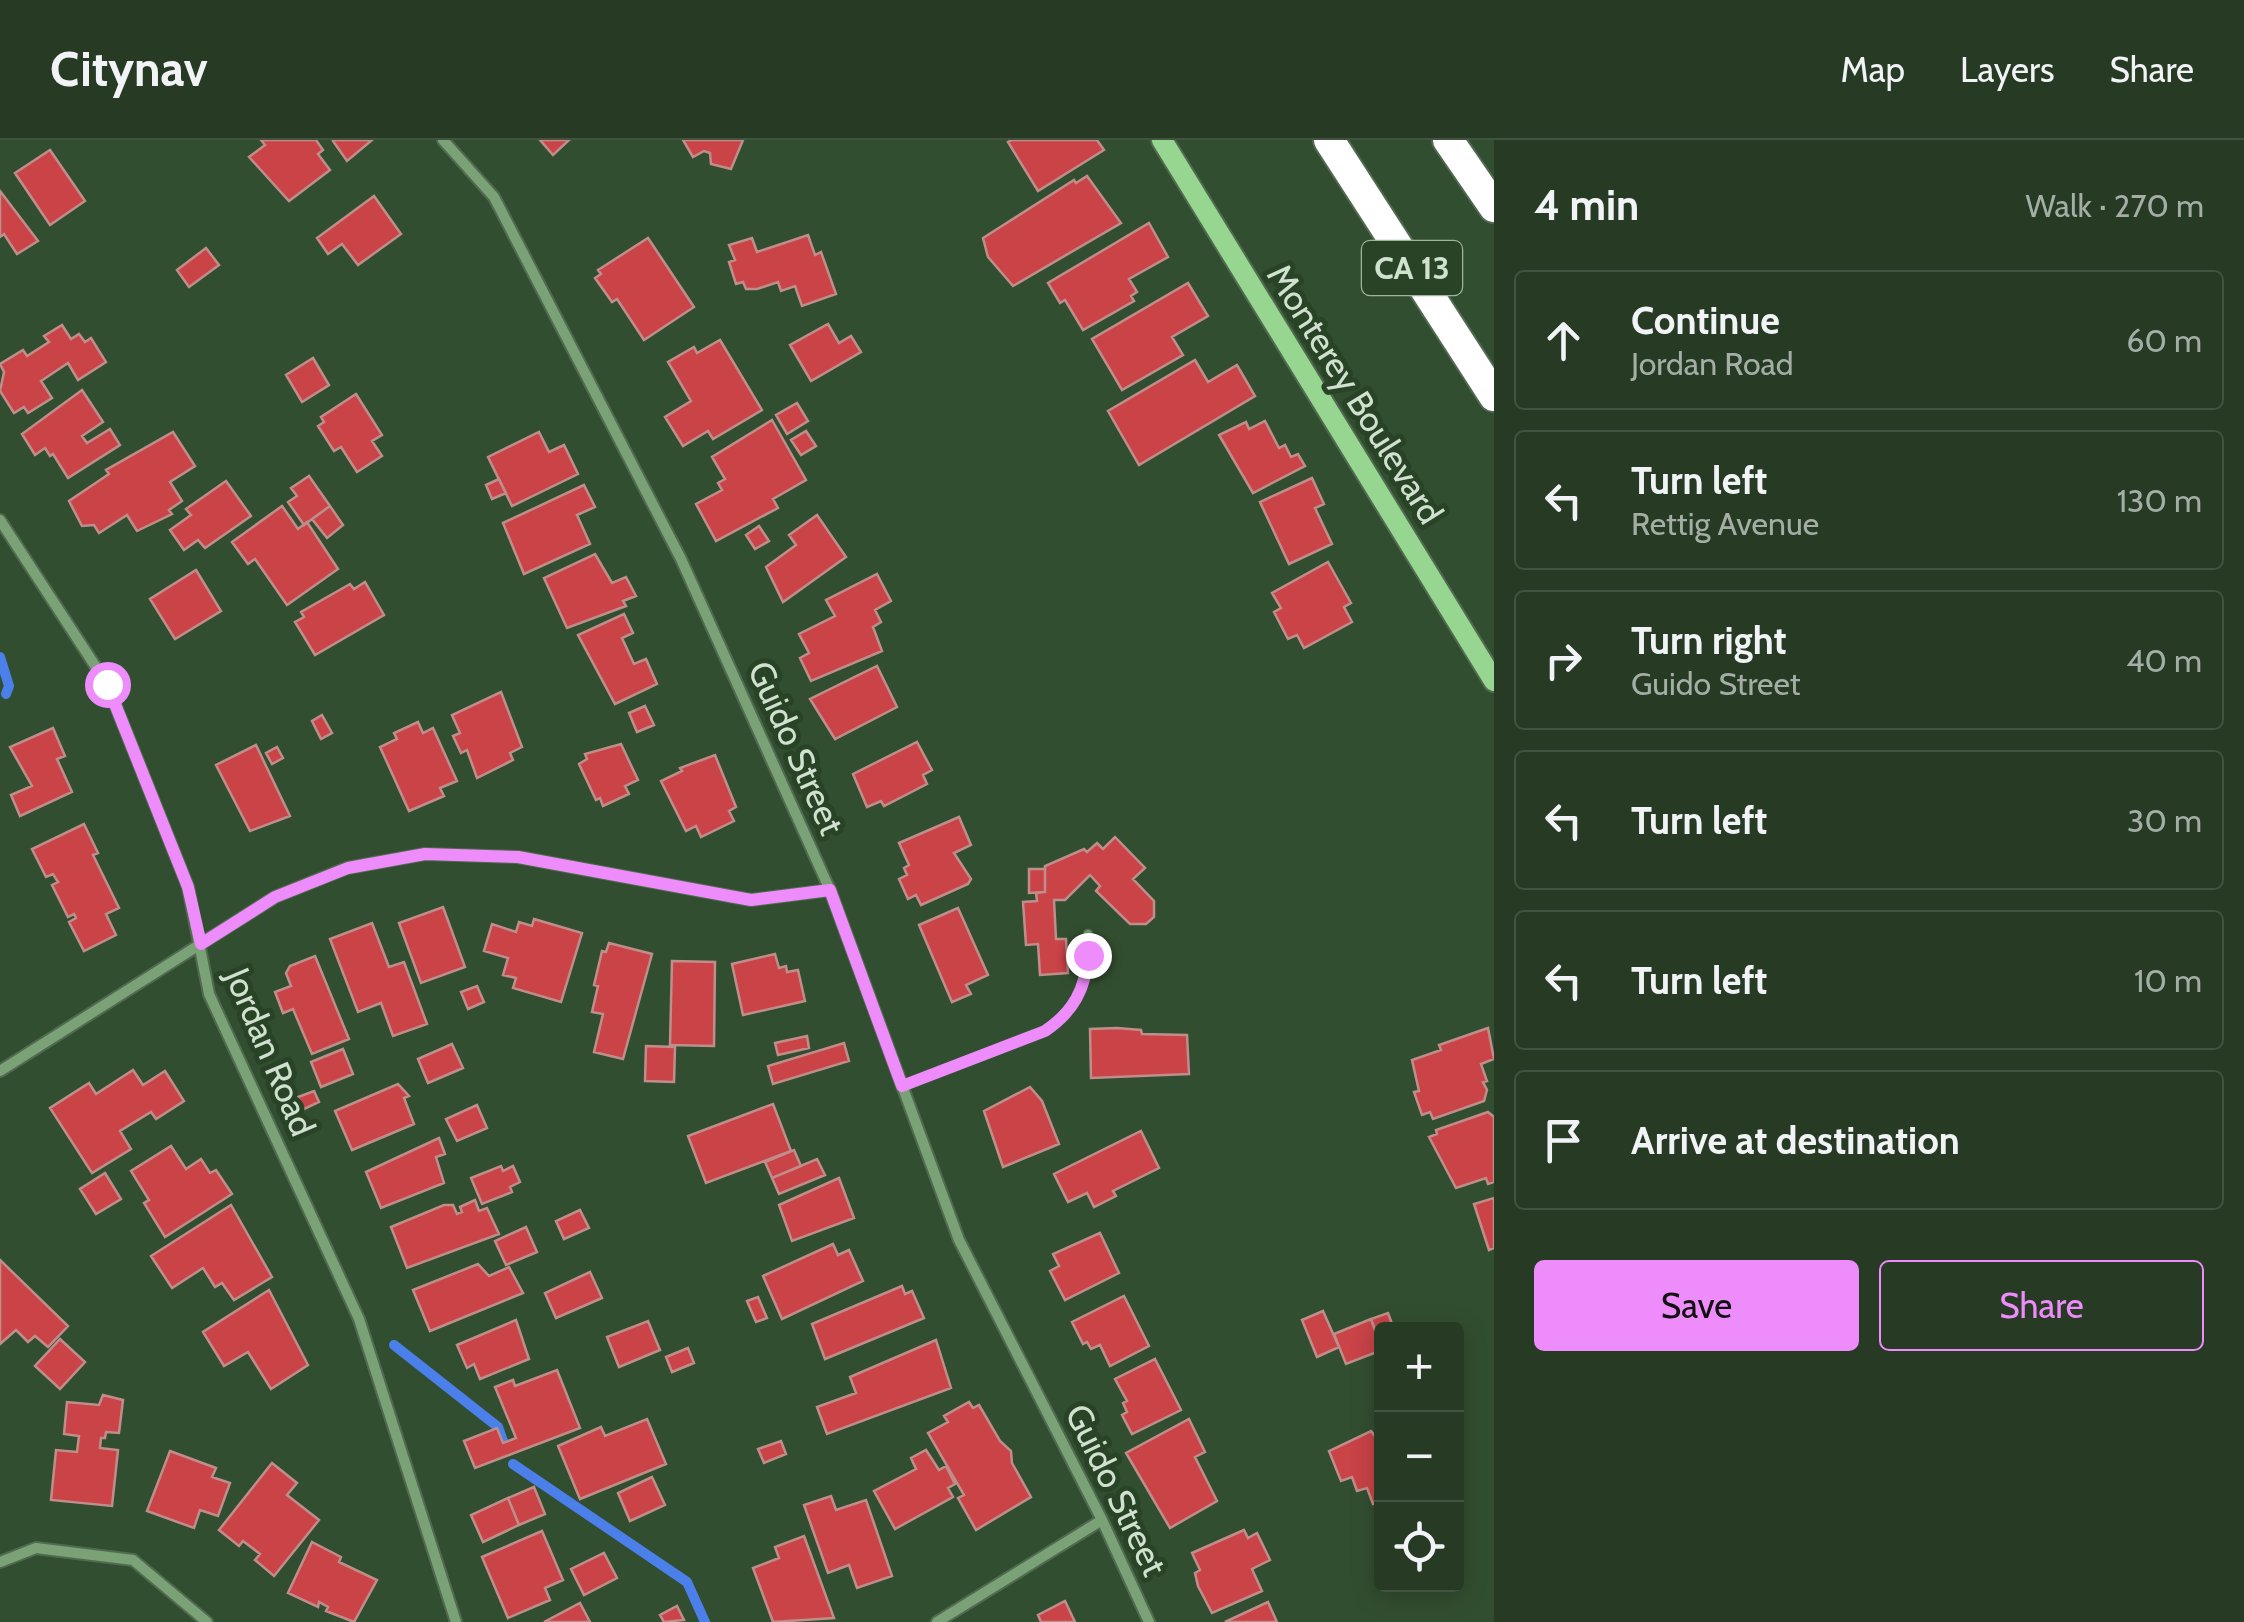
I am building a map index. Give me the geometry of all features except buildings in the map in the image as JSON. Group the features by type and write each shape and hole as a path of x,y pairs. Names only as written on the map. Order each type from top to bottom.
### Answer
{"highway":[{"name":"CA 13","path":"1329,140 1494,396"},
{"name":"CA 13","path":"1448,140 1494,207"}],"street":[{"name":"Guido Street","path":"443,140 494,197 681,559 830,890 959,1240 1102,1520 1149,1622"},
{"name":"Monterey Boulevard","path":"1162,140 1494,681"},
{"name":"Jordan Road","path":"0,520 107,684 188,887 210,994 359,1318 456,1622"},
{"path":"0,1071 275,897 348,868 425,854 518,857 751,900 830,890"},
{"path":"937,1622 1102,1520"},
{"path":"0,1562 36,1548 133,1560 207,1622"}],"lane":[{"path":"902,1086 1045,1031 1062,1019 1086,978 1088,934"}],"waterway":[{"path":"0,657 9,686 6,694"},
{"path":"394,1345 498,1427 503,1441"},
{"path":"513,1464 687,1582 705,1622"}],"route":[{"path":"107,684 188,887 201,944 275,897 348,868 425,854 518,857 751,900 830,890 902,1086 1045,1031 1073,1006 1086,978 1088,955"}]}
